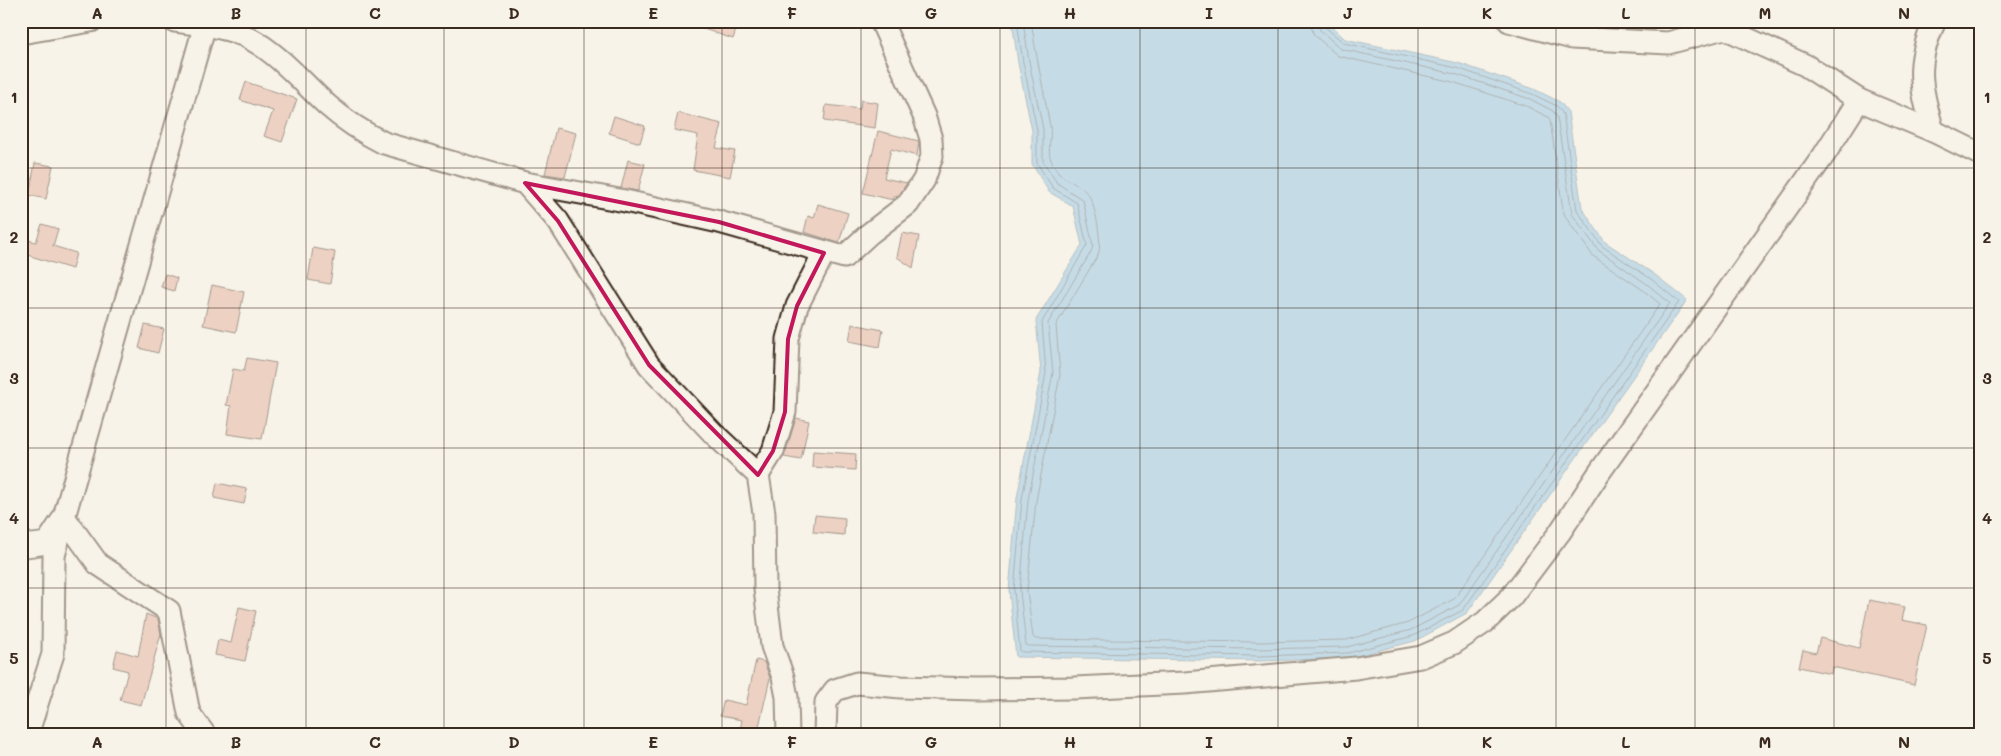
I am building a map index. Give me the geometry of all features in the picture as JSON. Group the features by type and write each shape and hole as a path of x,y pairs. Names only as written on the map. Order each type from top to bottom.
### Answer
{"street":[{"path":"21,33 90,21"},
{"path":"174,21 205,23 248,37 267,49 329,106 384,143 525,183 625,201 719,222 824,253 844,257 869,234 908,204 924,180 932,156 931,139 924,116 881,21"},
{"path":"1509,21 1572,38 1668,43 1732,25 1805,65 1859,100 1933,131 1980,154"},
{"path":"1933,131 1924,97 1921,74 1924,47 1935,21"},
{"path":"27,735 53,654 54,556 205,23"},
{"path":"825,735 826,702 835,690 857,683 901,687 987,689 1074,688 1185,683 1356,668 1421,657 1454,643 1485,622 1511,597 1560,532 1599,473 1824,156 1859,100"},
{"path":"525,183 558,221 649,365 713,433 758,475 764,513 765,589 772,646 783,677 787,697 788,735"},
{"path":"758,475 773,451 785,412 788,339 797,306 824,253"},
{"path":"23,544 47,543 64,517"},
{"path":"64,517 98,564 169,612 189,713 205,735"}],"highlighted area":[{"path":"525,183 719,222 824,253 797,306 788,339 785,412 773,451 758,475 649,365 558,221"}],"water":[{"path":"1012,21 1326,21 1345,39 1458,63 1534,89 1560,102 1568,112 1582,208 1605,242 1654,274 1687,300 1467,613 1415,641 1349,658 1260,661 1016,657 1009,591 1017,498 1041,372 1036,320 1082,245 1073,206 1049,192 1032,164 1032,131 1018,63"}],"building":[{"path":"689,21 739,21 733,39 689,24"},
{"path":"246,82 297,99 282,142 264,136 273,111 240,100"},
{"path":"861,100 878,103 875,128 824,121 826,105 860,109"},
{"path":"678,113 722,124 716,148 735,151 730,177 693,170 698,135 674,130"},
{"path":"614,116 645,126 640,143 609,133"},
{"path":"556,128 576,133 565,177 545,174"},
{"path":"878,131 919,141 917,156 891,149 884,178 907,183 899,195 894,196 893,200 863,193"},
{"path":"628,160 645,164 638,191 621,188"},
{"path":"35,163 53,166 46,199 29,195"},
{"path":"818,204 848,213 839,243 804,232 808,216 814,218"},
{"path":"42,224 58,229 53,246 76,253 72,269 21,253 21,238 36,242"},
{"path":"902,233 919,236 913,268 897,257"},
{"path":"313,248 335,252 330,284 308,280"},
{"path":"165,274 177,278 174,291 161,287"},
{"path":"212,285 244,292 236,332 203,325"},
{"path":"852,324 883,330 880,347 849,341"},
{"path":"145,325 164,329 158,353 139,348"},
{"path":"247,358 276,363 262,439 227,434 231,406 226,405 233,369 244,371"},
{"path":"796,418 809,421 801,460 784,457"},
{"path":"813,451 856,454 855,470 812,467"},
{"path":"217,483 247,489 244,504 214,498"},
{"path":"815,515 845,518 844,535 813,532"},
{"path":"1869,600 1905,607 1902,620 1927,625 1914,685 1832,667 1831,674 1799,667 1803,650 1816,653 1820,638 1859,648"},
{"path":"239,607 256,611 245,661 215,655 218,640 231,643"},
{"path":"146,614 158,619 161,634 141,705 120,700 128,671 113,667 117,650 138,656"},
{"path":"756,660 764,662 770,678 757,735 739,735 742,720 720,716 724,700 746,705"}]}
